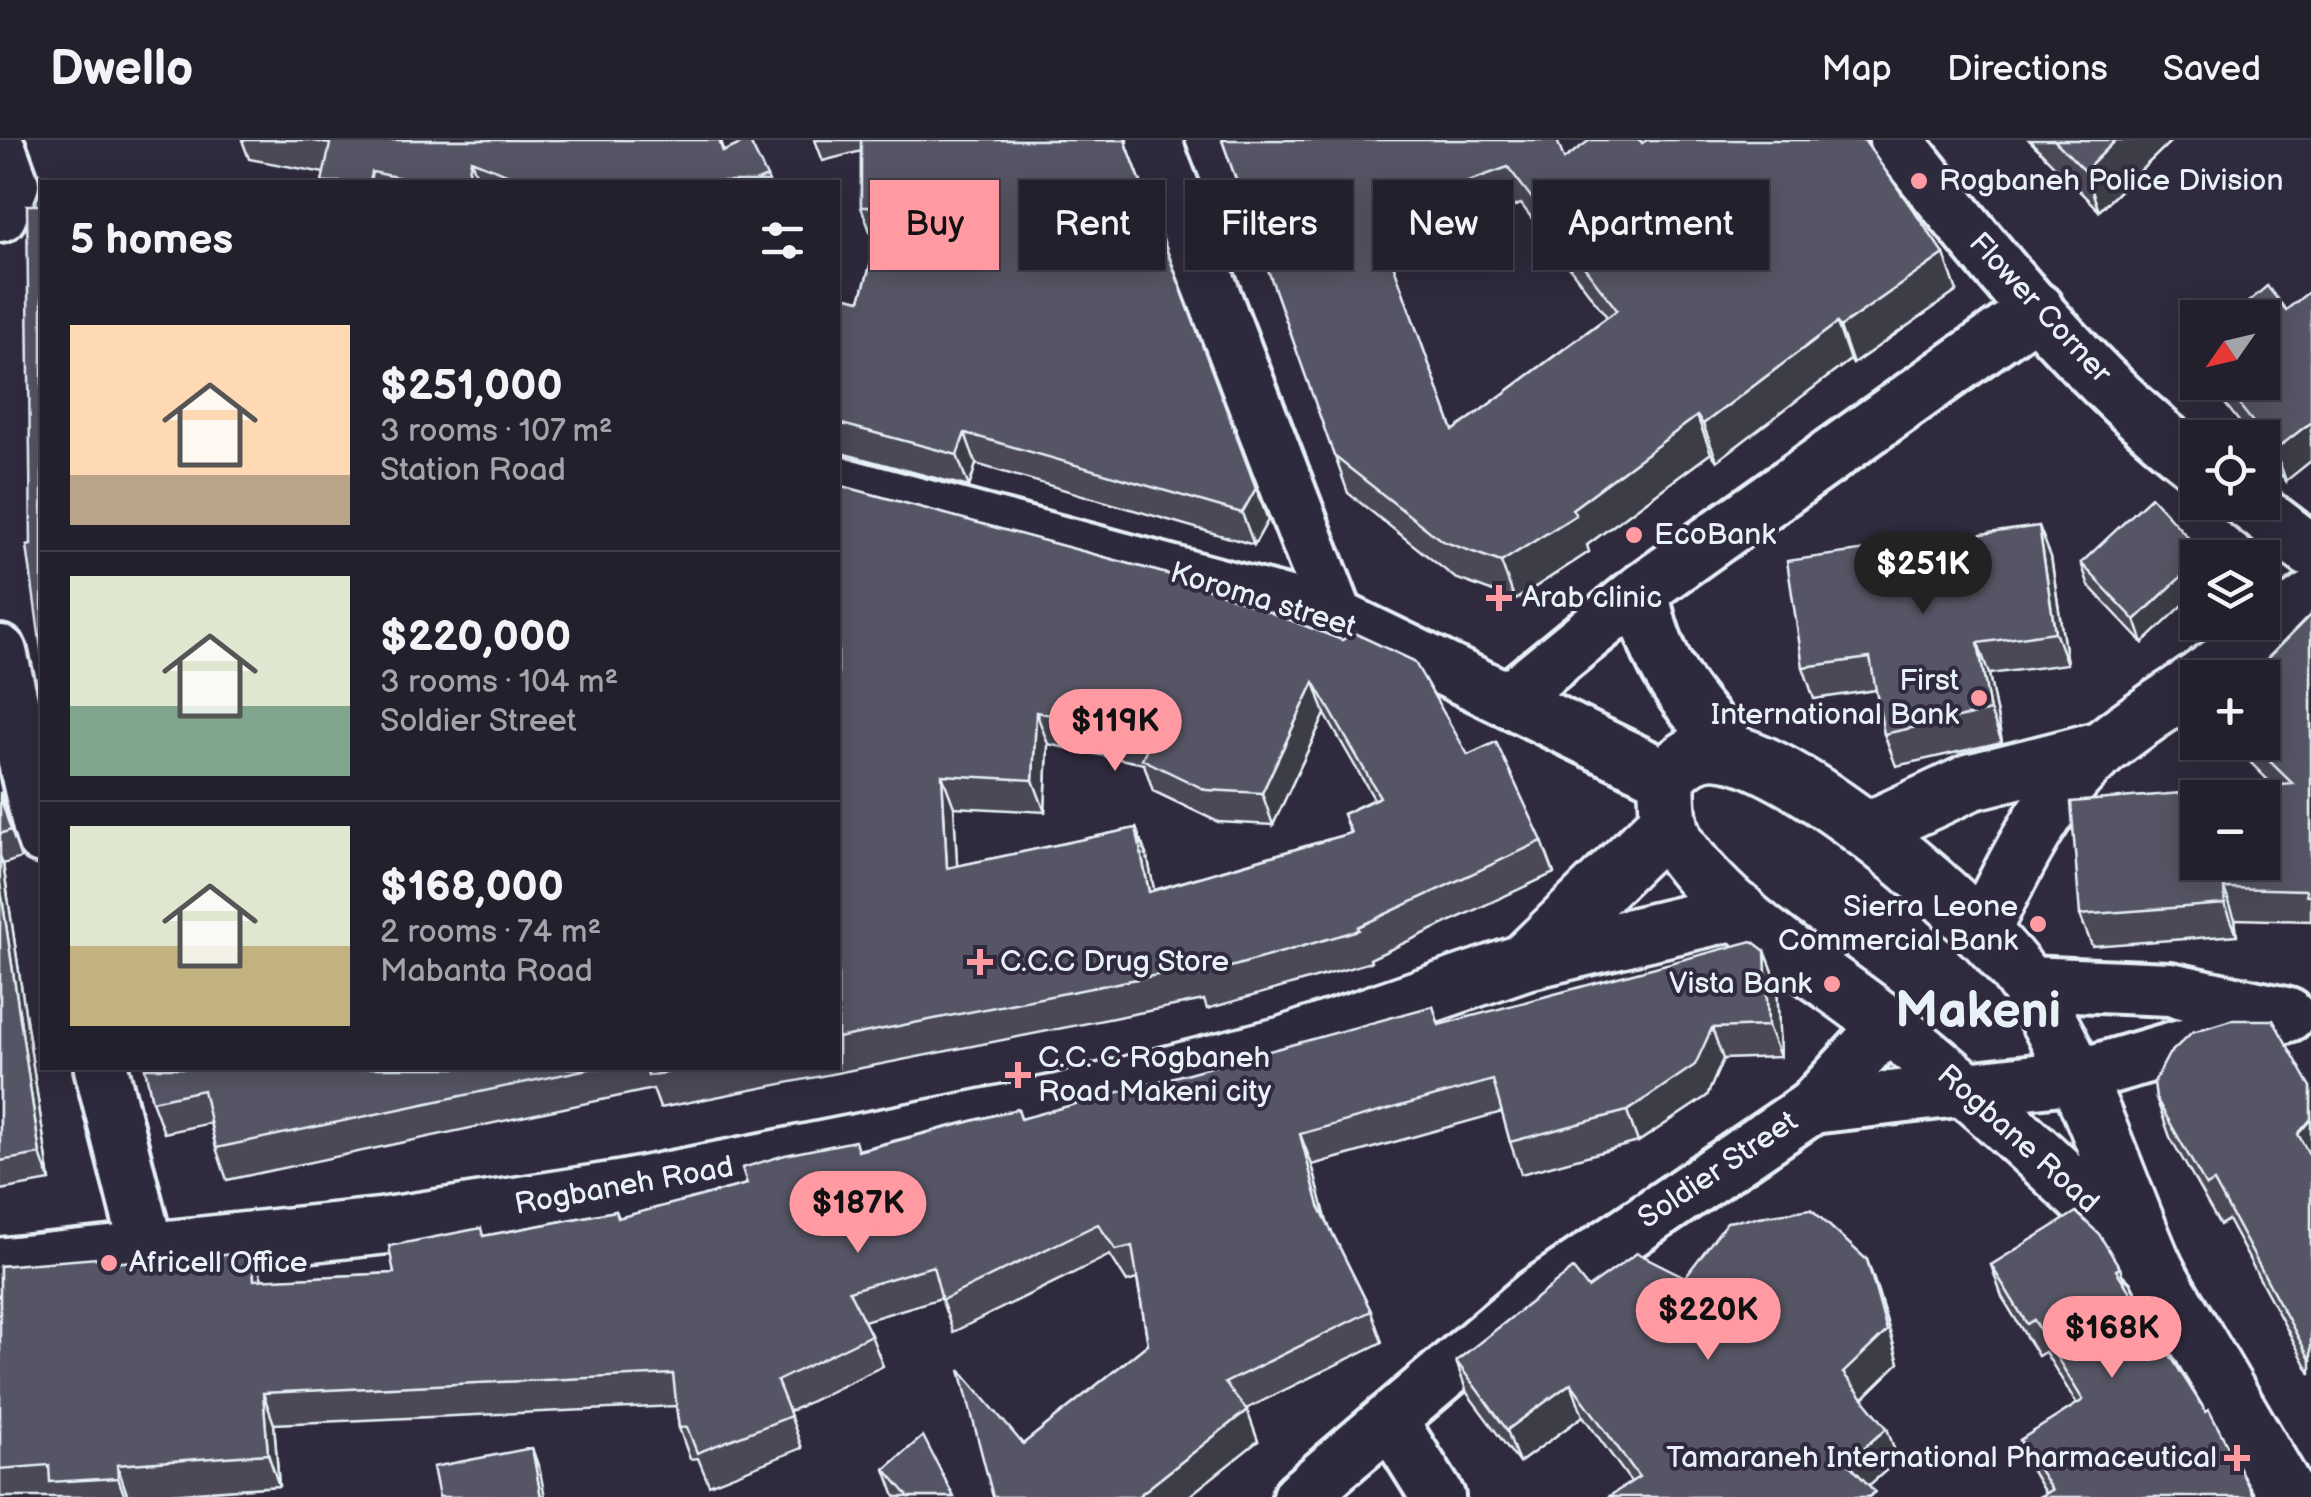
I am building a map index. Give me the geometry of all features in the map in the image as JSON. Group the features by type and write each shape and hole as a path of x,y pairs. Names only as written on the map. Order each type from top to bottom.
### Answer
{"main road":[{"path":"2227,660 2311,600"},
{"path":"1981,932 2044,819 2101,749 2180,693"},
{"path":"1868,830 1970,782 2101,749"},
{"path":"1524,962 1668,799 1696,753 1736,754 1798,781 1868,830 1981,932 2026,983 2078,1076 2154,1265 2289,1497"},
{"name":"Rogbane Road","path":"1668,799 1684,854 1739,911 1970,1092 2154,1265"},
{"path":"1524,962 1739,911"},
{"name":"Rogbaneh Road","path":"0,1266 384,1226 622,1190 1060,1102 1283,1044 1524,962"}],"street":[{"path":"1154,140 1336,617"},
{"name":"Flower Corner","path":"1896,140 2000,270 2180,450"},
{"path":"1510,698 1642,590 2036,309"},
{"name":"Koroma street","path":"840,484 1336,617 1510,698 1668,799"},
{"path":"2271,520 2311,551"},
{"path":"1642,590 1654,649 1696,712 1736,754"},
{"path":"0,652 40,827"},
{"path":"2026,983 2170,989 2300,1016"},
{"name":"Soldier Street","path":"1812,1107 1970,1092 2078,1076 2300,1016"},
{"name":"Soldier Street","path":"1300,1497 1535,1296 1812,1107 1888,1024"},
{"path":"102,1070 148,1253"},
{"path":"1390,1420 1438,1497"}],"building":[{"path":"308,140 719,140 723,152 749,140 767,177 522,180 471,160 467,180 411,180 372,172 370,180 322,180 330,144"},
{"path":"861,140 1125,140 1140,180 1019,180 1019,270 1165,270 1165,246 1256,488 1242,513 965,433 957,455 840,424 840,295 860,300 870,267 870,270 999,270 999,180 870,180 870,207 861,207"},
{"path":"1222,140 1557,140 1564,159 1590,140 1864,140 1944,254 1840,327 1837,323 1703,424 1697,416 1572,509 1576,515 1501,562 1442,541 1334,456 1268,270 1353,270 1353,180 1236,180","holes":["1508,167 1533,200 1533,180 1769,180 1769,270 1587,270 1617,310 1453,431 1395,270 1373,270 1373,180 1471,180"]},
{"path":"2054,140 2116,140 2085,171"},
{"path":"27,205 40,205 40,641 27,546 31,545"},
{"path":"2267,286 2278,300 2250,300"},
{"path":"2311,290 2311,422 2280,446 2280,420 2251,420 2235,400 2280,400 2280,302 2286,310"},
{"path":"840,486 1178,577 1342,640 1354,633 1414,661 1468,755 1496,742 1542,841 1358,927 1359,930 1196,977 1193,968 840,1038","holes":["1314,682 1380,797 1343,814 1351,833 1149,892 1136,828 947,868 942,775 1033,780 1036,712 1152,736 1142,759 1206,790 1262,793"]},
{"path":"2151,497 2190,540 2180,540 2180,578 2135,620 2081,563"},
{"path":"2039,526 2055,632 1978,643 1990,711 1884,734 1870,658 1803,667 1787,561"},
{"path":"2311,614 2311,895 2306,895 2306,890 2224,888 2225,904 2080,915 2071,802 2180,793 2180,880 2280,880 2280,785 2293,784 2268,760 2280,760 2280,660 2266,660"},
{"path":"0,796 11,830 0,834"},
{"path":"0,884 40,1154 0,1161"},
{"path":"1752,941 1765,951 1768,1026 1712,1028 1695,1065 1627,1111 1510,1142 1493,1080 1300,1134 1319,1206 1371,1311 1225,1383 1247,1410 1137,1497 993,1497 960,1370 1023,1444 1148,1344 1132,1246 1116,1250 1098,1224 942,1300 933,1266 849,1291 871,1335 777,1381 791,1416 697,1453 687,1427 679,1428 673,1374 263,1393 268,1454 117,1465 118,1478 50,1482 49,1465 0,1469 0,1266 109,1257 109,1263 252,1253 254,1280 394,1273 389,1246 481,1228 483,1236 616,1211 618,1218 747,1184 742,1168 785,1155 855,1141 858,1151 1018,1109 1021,1119 1433,1006 1439,1025"},
{"path":"2231,1020 2273,1020 2311,1087 2311,1119 2298,1134 2311,1158 2311,1361 2214,1182 2206,1186 2156,1098 2154,1082 2169,1054 2192,1032"},
{"path":"145,1070 584,1070 216,1148 203,1090 152,1101"},
{"path":"646,1070 680,1070 648,1076"},
{"path":"1811,1209 1867,1260 1887,1331 1843,1373 1887,1428 1847,1462 1875,1492 1869,1497 1608,1497 1639,1477 1571,1383 1507,1430 1456,1361 1573,1269 1588,1288 1637,1253 1685,1277 1727,1222"},
{"path":"2076,1212 2099,1234 2120,1268 2116,1270 2206,1412 2209,1410 2254,1497 2038,1497 2052,1490 2020,1440 2083,1400 2034,1320 2027,1324 1991,1265"},
{"path":"923,1436 954,1497 909,1497 885,1469"},
{"path":"532,1448 541,1497 439,1497 433,1467"}],"place":[{"name":"Rogbaneh Police Division","path":"1919,181"},
{"name":"EcoBank","path":"1634,535"},
{"name":"Arab clinic","path":"1499,598"},
{"name":"First International Bank","path":"1979,698"},
{"name":"Sierra Leone Commercial Bank","path":"2038,924"},
{"name":"C.C.C Drug Store","path":"980,962"},
{"name":"Vista Bank","path":"1832,984"},
{"name":"C.C. C Rogbaneh Road Makeni city","path":"1018,1075"},
{"name":"Africell Office","path":"109,1263"},
{"name":"Tamaraneh International Pharmaceutical","path":"2237,1458"}],"district":[{"name":"Makeni","path":"1978,1012"}]}
